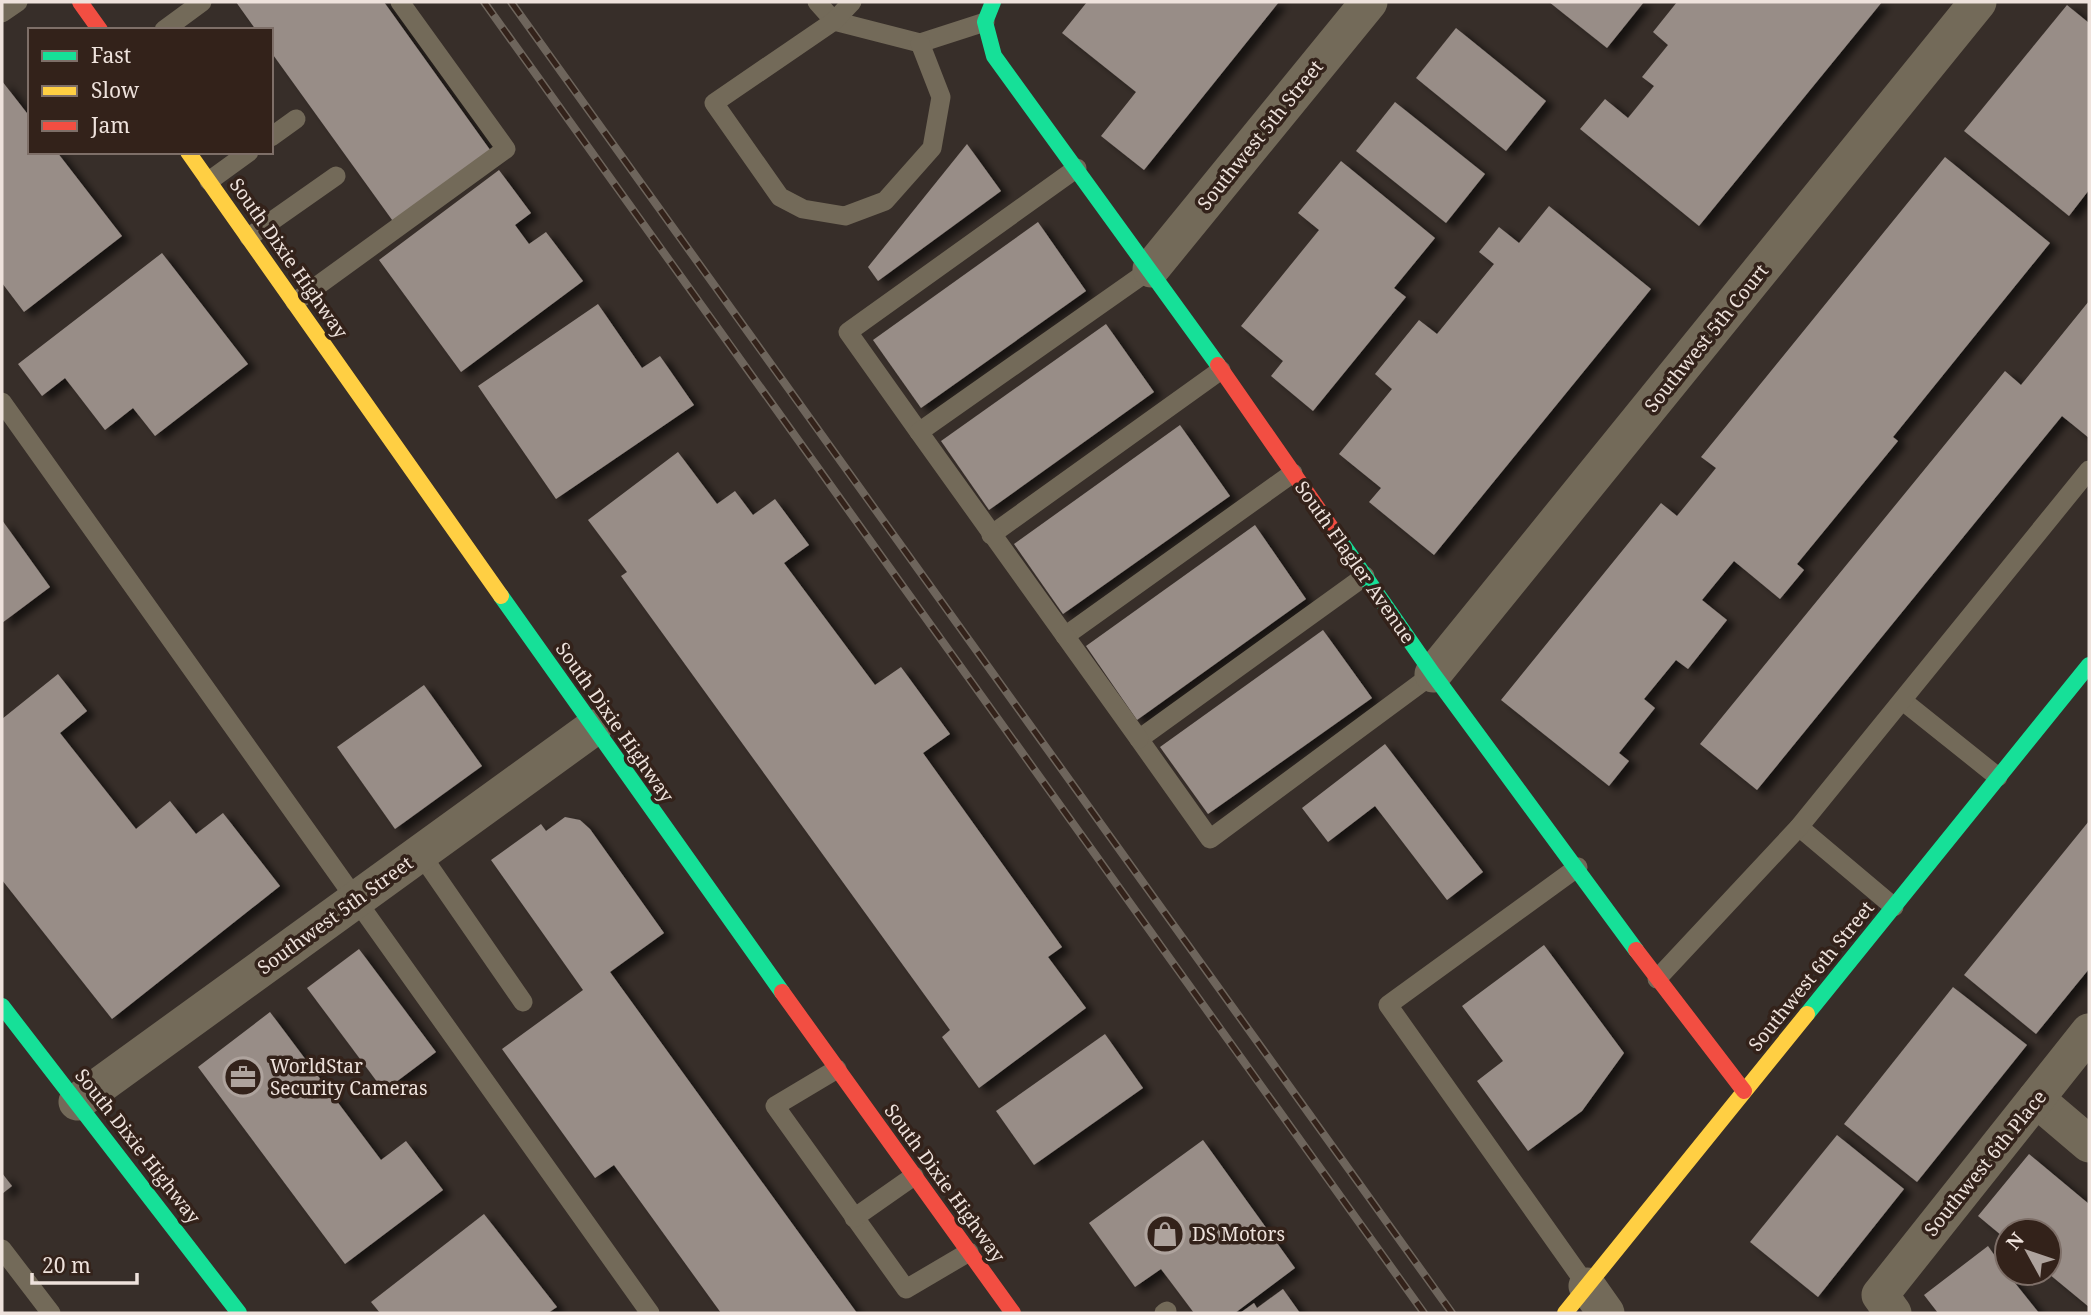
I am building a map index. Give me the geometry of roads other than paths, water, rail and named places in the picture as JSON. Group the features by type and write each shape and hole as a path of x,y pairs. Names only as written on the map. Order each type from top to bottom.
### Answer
{"street":[{"path":"80,2 99,28"},
{"path":"985,22 993,2"},
{"name":"Southwest 5th Street","path":"1151,269 1369,2"},
{"name":"Southwest 5th Court","path":"1433,674 1978,2"},
{"name":"South Flagler Avenue","path":"985,22 994,56 1151,269 1433,674 1578,867 1657,979 1744,1091"},
{"name":"South Dixie Highway","path":"189,154 593,727 1013,1313"},
{"name":"Southwest 6th Street","path":"1586,1304 1744,1091 2089,665"},
{"name":"Southwest 5th Street","path":"77,1102 593,727"},
{"name":"South Dixie Highway","path":"2,1006 239,1313"},
{"name":"Southwest 6th Place","path":"1886,1304 2036,1099 2089,1032"},
{"path":"2036,1099 2089,1144"}],"lane":[{"path":"2,13 18,2"},
{"path":"167,28 202,2"},
{"path":"295,302 506,149 400,2"},
{"path":"817,2 834,21 920,43 985,22"},
{"path":"852,2 834,21 714,103 780,197 803,209 845,216 885,201 932,148 941,97 920,43"},
{"path":"273,135 296,119"},
{"path":"209,181 246,154"},
{"path":"1077,168 848,332 1210,839 1433,674"},
{"path":"249,237 336,176"},
{"path":"919,432 1151,269"},
{"path":"991,534 1222,370"},
{"path":"2,402 650,1313"},
{"path":"1657,979 1800,827 2089,470"},
{"path":"1065,636 1293,473"},
{"path":"1139,739 1365,576"},
{"path":"1902,701 1998,777"},
{"path":"1800,827 1894,906"},
{"path":"420,853 523,1002"},
{"path":"1578,867 1388,1004 1586,1304"},
{"path":"837,1069 775,1106 854,1218 906,1289 969,1252"},
{"path":"854,1218 914,1176"},
{"path":"2,1249 51,1313"}],"railway":[{"path":"484,2 1424,1313"},
{"path":"511,2 1452,1313"}],"place":[{"name":"WorldStar Security Cameras","path":"243,1077"},
{"name":"DS Motors","path":"1165,1234"}]}
